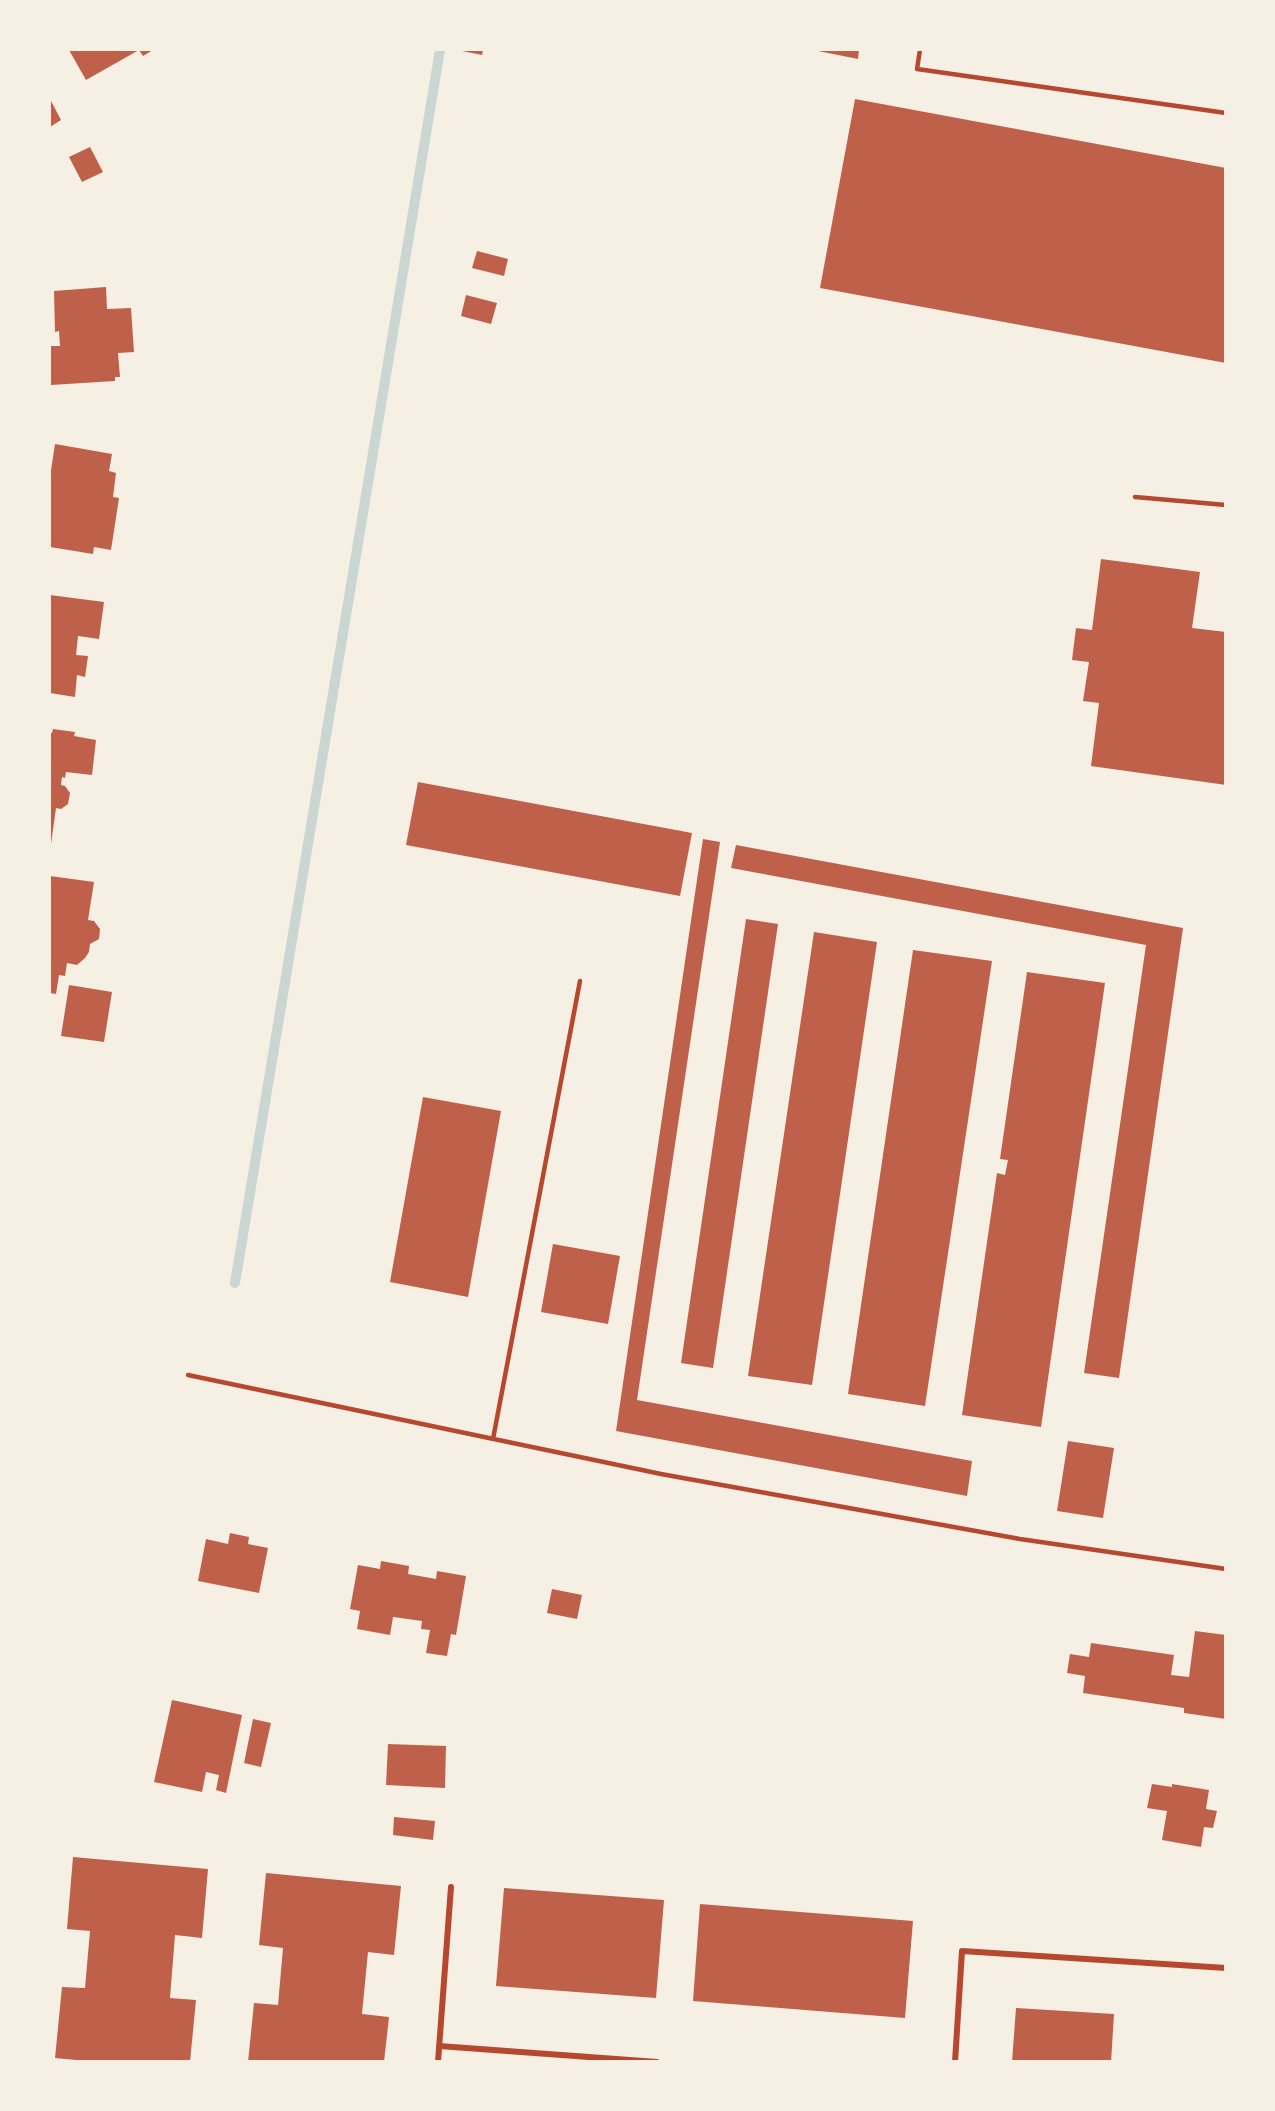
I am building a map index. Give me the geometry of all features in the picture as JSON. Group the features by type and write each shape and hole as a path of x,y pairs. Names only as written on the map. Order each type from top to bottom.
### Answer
{"street":[{"path":"438,2061 451,1887"},
{"path":"954,2061 962,1951 1226,1968"},
{"path":"439,2046 657,2061"}],"lane":[{"path":"920,50 917,69 1226,113"},
{"path":"1134,496 1226,505"},
{"path":"493,1439 580,981"},
{"path":"188,1375 661,1474 1020,1539 1226,1569"}],"building":[{"path":"69,50 139,50 86,80"},
{"path":"139,50 153,50 143,56"},
{"path":"457,50 483,50 482,55"},
{"path":"813,50 859,50 858,59"},
{"path":"50,99 61,120 50,127"},
{"path":"855,99 1226,168 1226,363 820,288"},
{"path":"90,147 103,172 82,182 69,157"},
{"path":"477,251 508,259 504,276 472,268"},
{"path":"106,287 107,309 131,308 134,352 118,353 120,377 115,377 115,381 51,385 50,346 60,346 59,331 55,332 54,291"},
{"path":"466,295 497,303 491,324 461,316"},
{"path":"55,444 112,454 109,471 116,473 113,497 119,498 111,550 94,547 93,554 50,547 50,477"},
{"path":"1101,559 1200,572 1192,628 1226,632 1226,785 1091,766 1099,703 1083,701 1089,662 1072,660 1076,628 1092,630"},
{"path":"50,595 104,602 99,639 78,636 76,655 88,656 85,677 77,675 75,697 50,693"},
{"path":"53,729 75,732 74,736 96,740 92,775 66,772 65,778 62,777 61,785 65,786 70,793 68,804 61,809 56,808 51,844 50,733"},
{"path":"418,782 692,833 680,896 406,845"},
{"path":"703,839 720,842 637,1400 972,1461 967,1496 616,1431"},
{"path":"736,845 1183,928 1119,1378 1084,1373 1146,945 731,868"},
{"path":"50,876 94,882 88,920 94,921 100,929 99,939 90,944 85,958 77,965 67,963 65,976 59,975 56,994 50,993"},
{"path":"746,919 778,924 713,1368 681,1363"},
{"path":"814,932 877,942 812,1385 748,1376"},
{"path":"913,950 992,961 925,1406 848,1394"},
{"path":"1027,972 1105,983 1041,1427 962,1415 997,1173 1005,1175 1008,1160 1000,1159"},
{"path":"69,985 112,992 104,1042 61,1036"},
{"path":"423,1097 501,1111 468,1297 390,1282"},
{"path":"553,1244 620,1256 608,1324 541,1312"},
{"path":"1068,1441 1114,1448 1103,1518 1057,1511"},
{"path":"230,1533 249,1537 248,1544 268,1548 259,1593 198,1581 206,1539 228,1544"},
{"path":"381,1561 409,1566 408,1574 436,1579 437,1571 466,1576 456,1635 451,1634 447,1656 426,1653 430,1630 421,1629 422,1621 393,1617 390,1635 357,1629 360,1611 350,1609 358,1565 380,1569"},
{"path":"552,1589 582,1595 577,1619 547,1613"},
{"path":"1195,1631 1226,1635 1226,1719 1184,1713 1184,1708 1083,1693 1085,1676 1067,1673 1070,1654 1089,1657 1091,1643 1174,1655 1171,1675 1189,1677"},
{"path":"172,1700 242,1715 226,1793 216,1790 219,1775 206,1772 202,1792 154,1782"},
{"path":"253,1719 271,1723 261,1767 244,1763"},
{"path":"388,1744 446,1746 445,1788 386,1785"},
{"path":"1152,1784 1172,1787 1172,1784 1209,1790 1206,1809 1217,1811 1213,1828 1204,1827 1201,1847 1162,1840 1167,1811 1147,1808"},
{"path":"394,1817 435,1821 433,1840 393,1835"},
{"path":"73,1857 208,1869 202,1938 175,1935 170,1998 196,2000 190,2062 97,2062 55,2058 62,1987 85,1988 90,1931 67,1929"},
{"path":"266,1873 401,1886 394,1955 368,1952 362,2014 389,2017 384,2062 248,2062 254,2003 278,2005 283,1948 259,1945"},
{"path":"504,1888 664,1900 656,1998 496,1986"},
{"path":"700,1904 913,1921 905,2018 693,2001"},
{"path":"1016,2008 1114,2014 1111,2062 1012,2062"}],"waterway":[{"path":"235,1283 440,50"}]}
